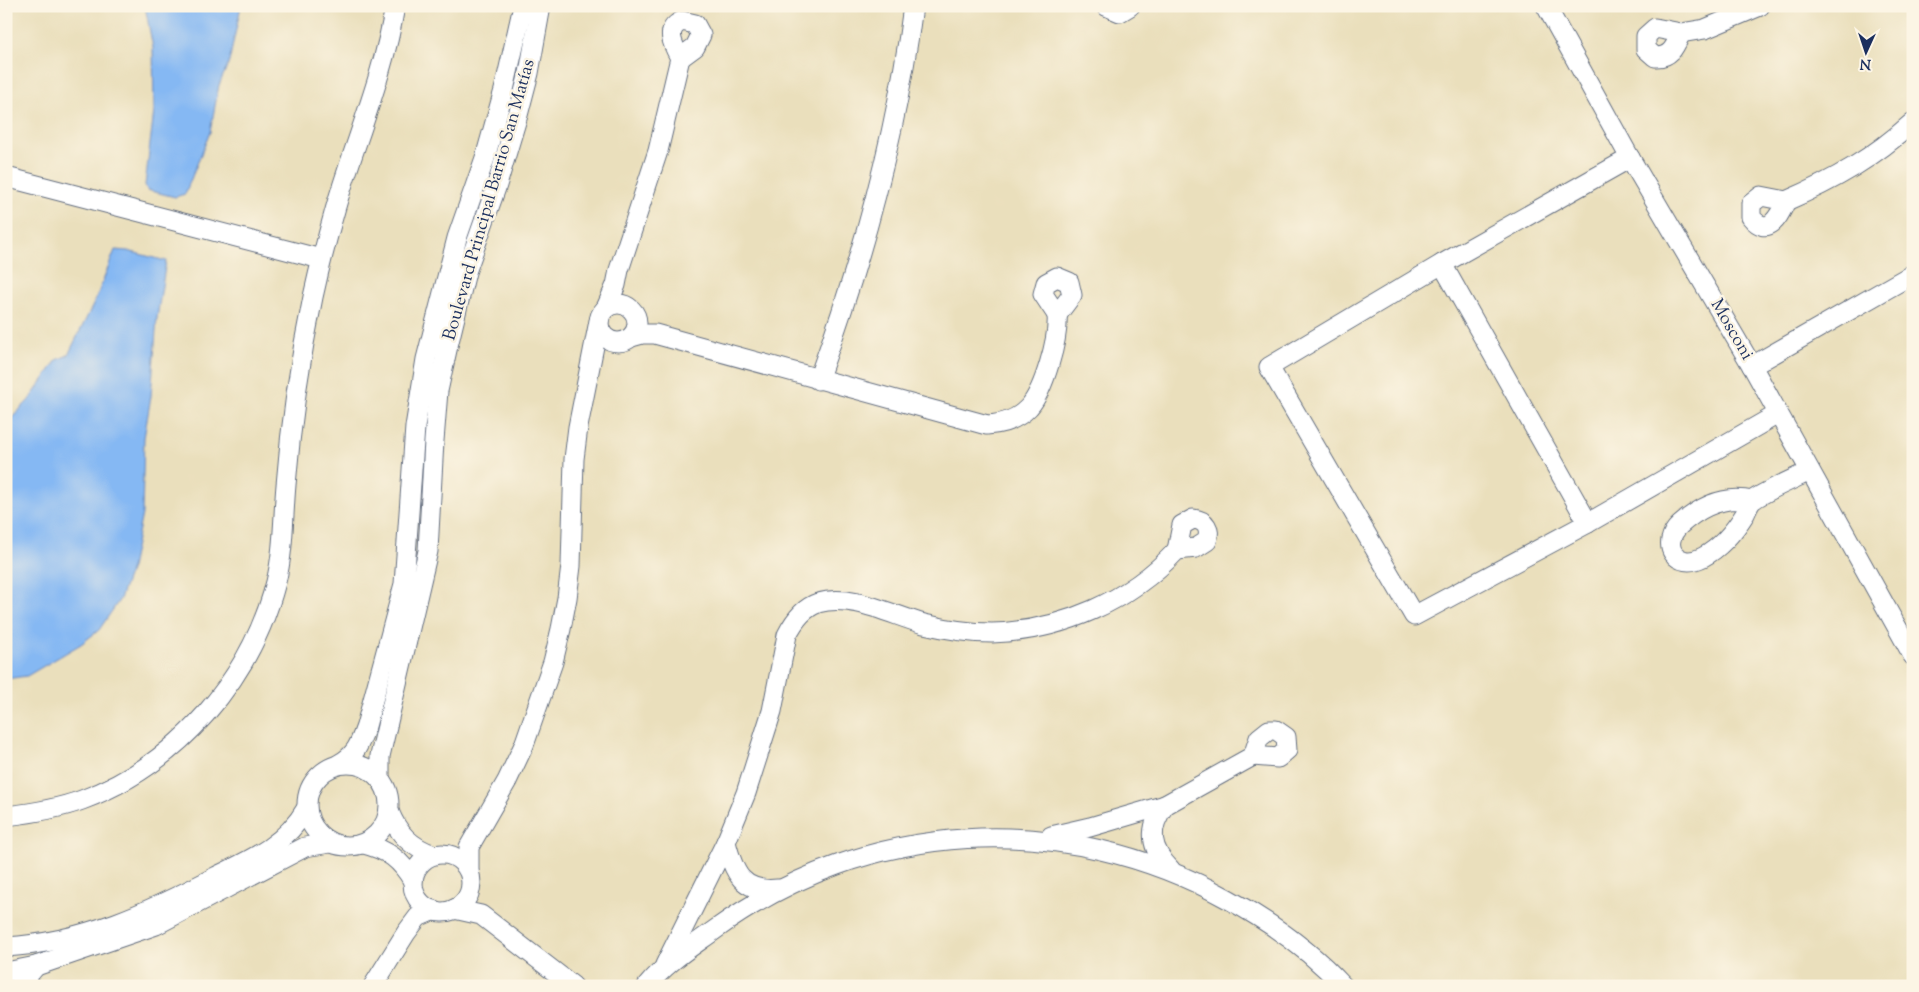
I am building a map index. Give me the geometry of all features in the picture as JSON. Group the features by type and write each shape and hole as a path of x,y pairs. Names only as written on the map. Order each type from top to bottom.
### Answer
{"street":[{"path":"6,816 42,811 82,800 113,786 144,767 178,740 213,708 239,670 268,608 276,580 282,543 298,368 321,259 337,202 378,81 395,6"},
{"name":"Boulevard Principal Barrio San Matías","path":"339,764 352,757 359,747 404,584 415,427 426,360 457,238 485,158 504,90 522,6"},
{"name":"Boulevard Principal Barrio San Matías","path":"380,778 380,756 428,551 434,441 440,383 466,272 497,184 520,106 541,6"},
{"path":"818,380 843,310 880,181 906,62 913,6"},
{"path":"1106,6 1120,12 1130,6"},
{"name":"Mosconi","path":"1546,6 1630,158 1752,366 1913,656"},
{"path":"1681,33 1705,29 1760,6"},
{"path":"424,910 448,911 454,909 468,897 470,880 469,847 507,781 524,745 557,646 568,598 574,459 590,370 603,315 616,285 619,270 658,151 680,58"},
{"path":"1786,201 1827,183 1856,167 1913,122"},
{"path":"1630,158 1442,264 1269,367 1414,616 1588,524 1778,414"},
{"path":"6,177 321,259"},
{"path":"1442,264 1588,524"},
{"path":"1752,366 1913,274"},
{"path":"616,285 630,328"},
{"path":"630,328 611,340 602,333 603,315 616,304 622,304 630,328 642,334 655,334 968,422 987,425 1005,424 1030,406 1042,384 1055,342 1057,315"},
{"path":"590,370 606,350 630,328"},
{"path":"1752,501 1810,471"},
{"path":"665,965 726,842 746,793 772,710 787,635 792,625 806,610 816,604 832,601 847,602 927,624 989,633 1042,628 1100,607 1126,593 1167,561 1177,550"},
{"path":"1028,839 1081,829 1165,805 1252,756"},
{"path":"330,843 318,834 310,823 306,809 307,797 311,786 323,772 339,764 362,766 380,778 389,799 389,811 385,825 376,836 364,844"},
{"path":"1165,805 1156,817 1153,830 1154,846 1160,859 1170,870"},
{"path":"6,947 32,945 79,935 140,915 269,850 295,827 306,809"},
{"path":"389,811 394,824 410,844 441,855 457,858 470,880 482,915"},
{"path":"646,986 665,965 737,913 802,877 884,850 959,838 1028,839 1085,845 1170,870 1209,888 1272,926 1308,951 1343,986"},
{"path":"726,842 731,863 739,877 760,891 778,889"},
{"path":"6,972 36,966 114,941 156,925 305,847 330,843 347,846 364,844 380,848 394,856 405,867 413,881 416,895 424,910"},
{"path":"413,881 420,865 441,855 469,847"},
{"path":"454,909 482,915 573,986"},
{"path":"373,986 387,961 424,910"},
{"path":"19,986 36,966"}],"water":[{"path":"145,6 241,6 229,62 219,85 210,132 185,194 175,197 147,190 145,185 154,111 153,48"},
{"path":"115,250 128,251 166,261 157,318 151,396 144,438 142,514 131,568 120,599 99,630 81,644 27,676 6,679 6,424 29,400 57,360 68,355 95,301"}]}
